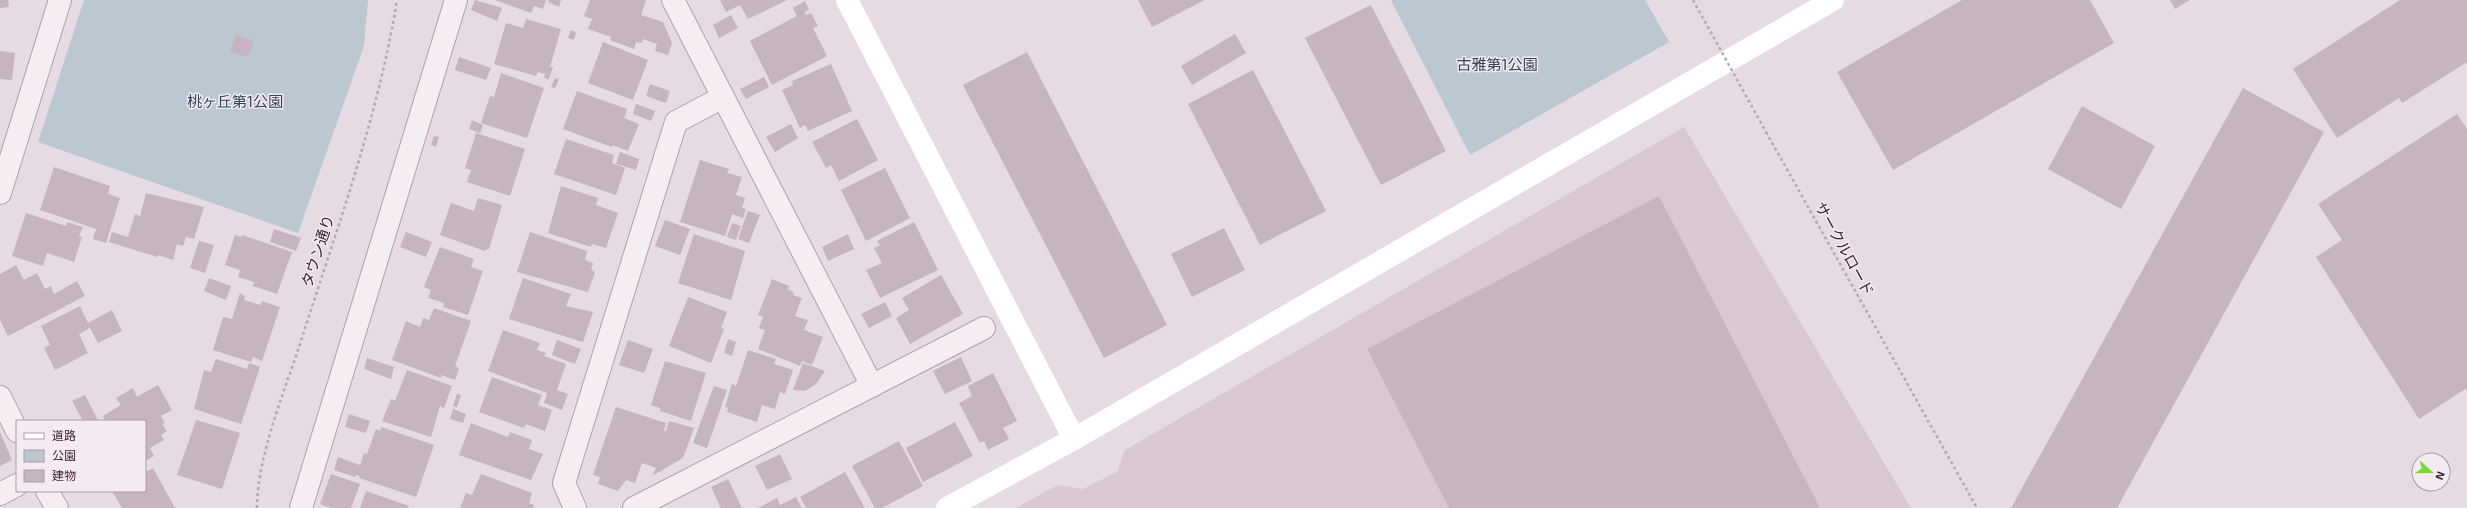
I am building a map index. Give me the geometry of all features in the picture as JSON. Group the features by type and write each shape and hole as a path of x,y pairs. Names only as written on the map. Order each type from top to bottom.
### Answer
{"street":[{"path":"0,193 60,0"},
{"path":"301,508 456,0"},
{"path":"673,0 872,386"},
{"path":"847,0 1074,439"},
{"path":"948,508 1074,439 1833,0"},
{"path":"575,508 564,483 676,122 723,96"},
{"path":"634,508 984,328"},
{"path":"0,397 16,429"},
{"path":"0,494 16,486"},
{"path":"49,492 57,508"}],"path":[{"name":"タウン通り","path":"257,508 257,496 268,442 364,142 391,38 397,0"},
{"name":"サークルロード","path":"1693,0 1977,508"}],"shaded area":[{"path":"1684,127 1911,508 1016,508 1058,485 1083,489 1117,472 1125,450"}],"green space":[{"name":"桃ヶ丘第1公園","path":"84,0 368,0 364,46 298,233 38,142"},
{"name":"古雅第1公園","path":"1391,0 1645,0 1669,42 1470,155"}],"building":[{"path":"0,0 8,0 9,7 0,8"},
{"path":"475,0 502,8 497,21 471,10"},
{"path":"495,0 546,0 543,9 534,6 531,13"},
{"path":"549,0 561,0 559,7 548,2"},
{"path":"590,0 646,0 641,15 663,22 672,43 668,55 655,51 657,44 643,39 642,43 636,42 634,49 610,40 611,37 588,29 592,19 584,16"},
{"path":"720,0 787,0 748,19 740,5 726,12"},
{"path":"1138,0 1205,0 1152,27"},
{"path":"1962,0 2090,0 2114,43 1893,170 1837,72"},
{"path":"2170,0 2190,0 2175,9"},
{"path":"2400,0 2467,0 2467,62 2402,103 2399,98 2337,138 2293,69"},
{"path":"805,1 809,10 805,12 806,15 811,13 818,26 813,28 827,56 772,85 750,41 797,16 793,8"},
{"path":"1371,5 1446,151 1381,185 1305,38"},
{"path":"731,15 738,28 719,38 713,25"},
{"path":"526,19 561,29 550,67 553,67 549,79 544,78 545,74 538,72 536,76 494,64 506,23 523,28"},
{"path":"571,30 576,32 574,40 568,38"},
{"path":"236,34 254,41 248,57 230,51"},
{"path":"1235,34 1246,53 1192,85 1181,66"},
{"path":"603,42 648,60 633,100 588,83"},
{"path":"0,51 15,53 12,80 0,79"},
{"path":"1027,52 1167,325 1104,358 963,85"},
{"path":"459,57 491,68 486,80 455,70"},
{"path":"831,64 852,111 808,131 805,125 800,128 782,90 793,85 792,81"},
{"path":"1253,70 1326,211 1260,245 1188,104"},
{"path":"501,73 544,88 527,138 481,123 490,96 494,97"},
{"path":"764,77 769,87 746,99 740,89"},
{"path":"555,78 559,79 555,88 551,87"},
{"path":"650,84 670,91 666,103 646,96"},
{"path":"2243,88 2324,132 2117,508 2011,508"},
{"path":"577,91 627,109 624,118 639,124 628,151 613,145 612,147 563,129"},
{"path":"636,104 655,111 651,121 633,114"},
{"path":"2082,106 2155,146 2121,209 2048,169"},
{"path":"2457,114 2467,129 2467,388 2419,419 2316,257 2342,240 2318,204"},
{"path":"857,119 878,160 839,181 831,165 826,168 812,142"},
{"path":"472,120 483,125 480,133 469,129"},
{"path":"791,124 798,138 775,152 766,137"},
{"path":"476,133 525,149 510,196 467,182 471,170 465,168"},
{"path":"434,136 439,137 436,147 431,145"},
{"path":"566,139 614,155 612,163 625,168 616,195 554,174"},
{"path":"620,152 639,159 636,170 616,164"},
{"path":"700,160 729,169 727,173 742,177 736,195 745,198 742,208 746,209 743,218 732,214 725,236 680,222"},
{"path":"54,167 110,186 108,194 120,198 106,243 93,239 96,229 40,210"},
{"path":"885,168 910,218 866,241 841,190"},
{"path":"561,186 598,198 596,205 618,213 606,248 592,244 591,247 548,233"},
{"path":"146,193 204,207 194,239 186,237 183,246 177,244 173,260 158,255 157,257 109,242 112,232 128,237 135,214 140,216"},
{"path":"1659,196 1820,508 1449,508 1367,349"},
{"path":"478,198 502,205 489,249 486,249 485,251 440,235 451,203 474,211"},
{"path":"748,211 760,215 749,243 738,239"},
{"path":"26,213 66,226 67,222 83,227 79,236 82,237 74,262 47,253 43,266 12,256"},
{"path":"665,220 690,229 680,255 655,246"},
{"path":"914,222 938,270 880,298 866,270 882,263 874,248 880,245 877,241"},
{"path":"732,223 741,226 736,240 727,237"},
{"path":"1224,228 1245,270 1192,297 1171,254"},
{"path":"274,229 301,238 296,251 270,242"},
{"path":"406,232 432,242 426,257 400,247"},
{"path":"530,232 587,251 585,260 593,263 591,270 595,272 588,292 517,272"},
{"path":"694,234 745,251 731,300 678,283"},
{"path":"848,234 854,249 828,261 822,247"},
{"path":"235,235 241,237 242,235 292,252 277,294 253,286 254,282 238,277 240,270 225,265"},
{"path":"199,241 214,245 205,273 190,268"},
{"path":"440,247 474,259 471,267 483,271 468,315 443,307 444,303 428,298 431,290 424,287"},
{"path":"16,265 24,280 37,273 45,289 51,286 54,294 77,281 85,296 8,336 0,320 0,274"},
{"path":"941,275 963,314 910,344 896,318 909,310 902,298"},
{"path":"209,278 231,286 226,300 204,291"},
{"path":"523,278 571,294 566,306 593,312 583,342 509,319"},
{"path":"772,279 789,286 788,290 794,292 793,295 802,298 795,316 808,320 804,330 823,337 812,365 802,361 800,366 758,349 765,330 759,328 763,317 758,315"},
{"path":"240,293 245,296 244,300 260,305 262,301 280,307 262,361 253,357 251,362 213,350 223,317 232,319"},
{"path":"688,297 727,312 721,328 724,329 711,363 669,346"},
{"path":"885,302 892,316 869,328 861,314"},
{"path":"80,306 88,323 112,310 122,331 98,343 90,328 79,334 88,353 55,370 44,348 50,345 41,326"},
{"path":"434,308 471,321 455,366 459,368 455,380 441,375 441,378 392,360 406,321 420,327 423,318 429,320"},
{"path":"503,330 540,343 537,350 546,353 544,356 566,364 557,390 568,394 562,410 544,403 547,393 488,371"},
{"path":"728,339 736,342 732,356 724,353"},
{"path":"557,340 581,349 575,364 552,355"},
{"path":"628,340 653,349 644,373 619,365"},
{"path":"748,350 776,359 774,364 793,370 785,394 780,392 775,409 762,405 757,422 727,412 728,408 725,407 732,384 736,386"},
{"path":"961,357 972,381 945,394 933,371"},
{"path":"367,358 394,367 391,379 364,369"},
{"path":"216,359 247,369 249,363 260,367 241,424 194,409 204,370 211,372"},
{"path":"665,361 706,373 691,421 660,411 660,408 651,405"},
{"path":"803,363 825,371 816,384 805,391 793,390"},
{"path":"407,370 452,386 444,408 440,406 431,437 382,421 391,399 395,401"},
{"path":"993,373 1017,421 1003,428 1009,439 988,450 984,441 980,443 959,403 972,396 968,386"},
{"path":"492,377 542,395 538,405 552,410 545,431 526,424 524,428 479,412"},
{"path":"158,385 172,410 161,416 165,423 162,424 167,431 161,435 164,440 150,448 154,456 146,460 146,420 105,420 103,416 121,405 116,398 133,388 137,397"},
{"path":"714,386 727,390 707,448 693,443"},
{"path":"457,394 461,395 457,407 453,406"},
{"path":"85,395 98,420 82,420 72,401"},
{"path":"616,407 666,423 664,431 666,431 669,421 694,428 683,458 652,476 656,468 642,463 635,483 626,480 618,491 598,484 600,477 593,475"},
{"path":"453,409 466,414 463,423 450,419"},
{"path":"349,414 370,421 366,433 345,427"},
{"path":"196,420 240,433 222,489 177,475"},
{"path":"955,422 973,456 923,482 906,448"},
{"path":"471,423 508,437 510,432 532,440 529,449 543,454 531,480 459,455"},
{"path":"381,427 434,445 416,497 359,478 360,476 356,475 355,477 334,470 338,457 360,465 364,453 367,454 376,429 380,431"},
{"path":"0,432 12,460 0,466"},
{"path":"899,441 923,486 882,508 875,508 852,466"},
{"path":"780,454 792,479 767,490 755,466"},
{"path":"153,468 175,508 122,508 113,492 146,492 146,472"},
{"path":"845,472 865,508 806,508 800,497"},
{"path":"331,474 360,484 351,508 331,508 320,504"},
{"path":"481,474 532,493 529,503 534,505 533,508 460,508 466,493 472,495"},
{"path":"728,479 742,508 721,508 711,487"},
{"path":"366,491 409,506 408,508 360,508"},
{"path":"796,497 802,508 758,508 777,498 780,505"}]}
